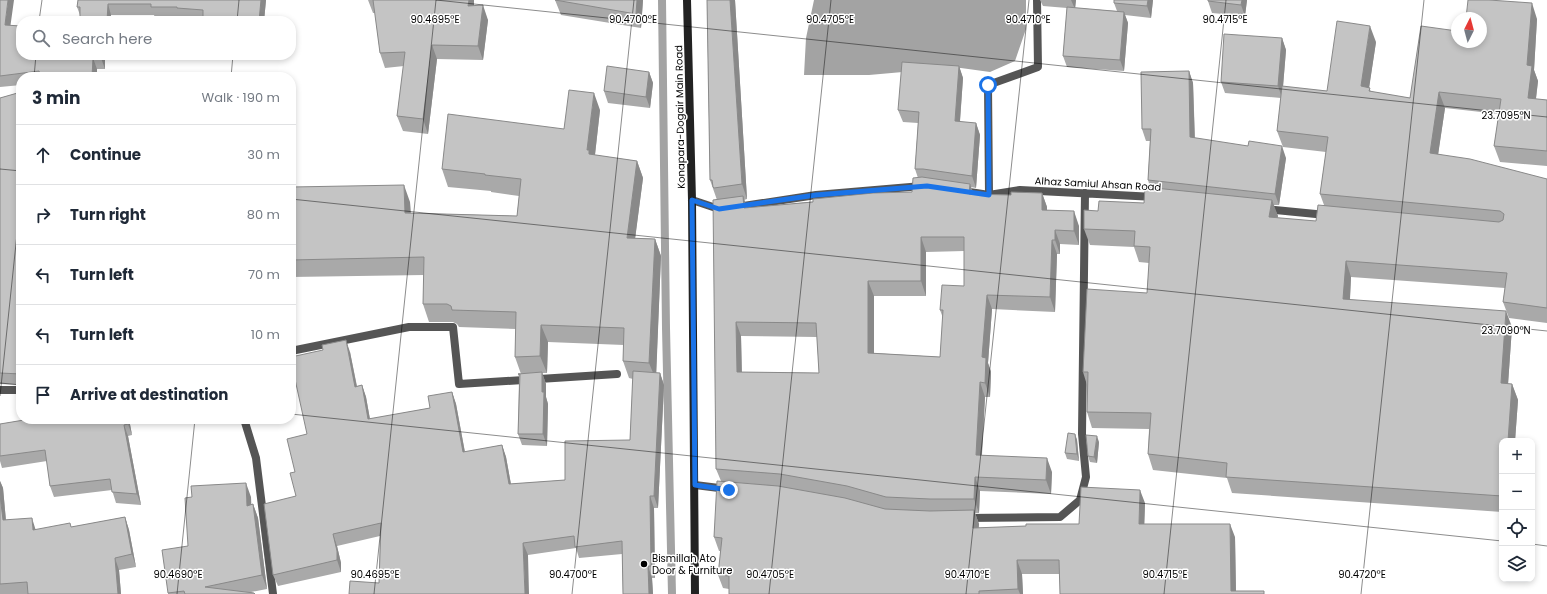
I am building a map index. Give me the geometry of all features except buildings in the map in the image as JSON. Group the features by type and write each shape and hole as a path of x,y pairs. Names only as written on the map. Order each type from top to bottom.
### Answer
{"main road":[{"name":"Konapara-Dogair Main Road","path":"688,0 692,200 695,594"}],"street":[{"path":"989,195 988,85 1038,67 1037,0"},
{"path":"692,200 719,209 816,195 927,186"},
{"name":"Alhaz Samiul Ahsan Road","path":"958,190 989,195 1020,190 1166,199"},
{"path":"957,518 1060,517 1080,500 1086,477 1082,434 1085,193"},
{"path":"1261,209 1332,216"},
{"path":"296,350 409,326 453,327 459,384 617,374"},
{"path":"0,390 16,390"},
{"path":"246,424 256,458 273,594"},
{"path":"695,485 737,490"}],"shaded area":[{"path":"814,0 1026,0 1026,29 1015,61 990,72 961,68 869,75 804,75 806,38"}],"waterway":[{"path":"662,0 666,328 672,594"}],"place":[{"name":"Bismillah Ato Door & Furniture","path":"644,564"}],"route":[{"path":"729,490 695,485 692,200 719,209 816,195 927,186 989,195 988,85"}]}
